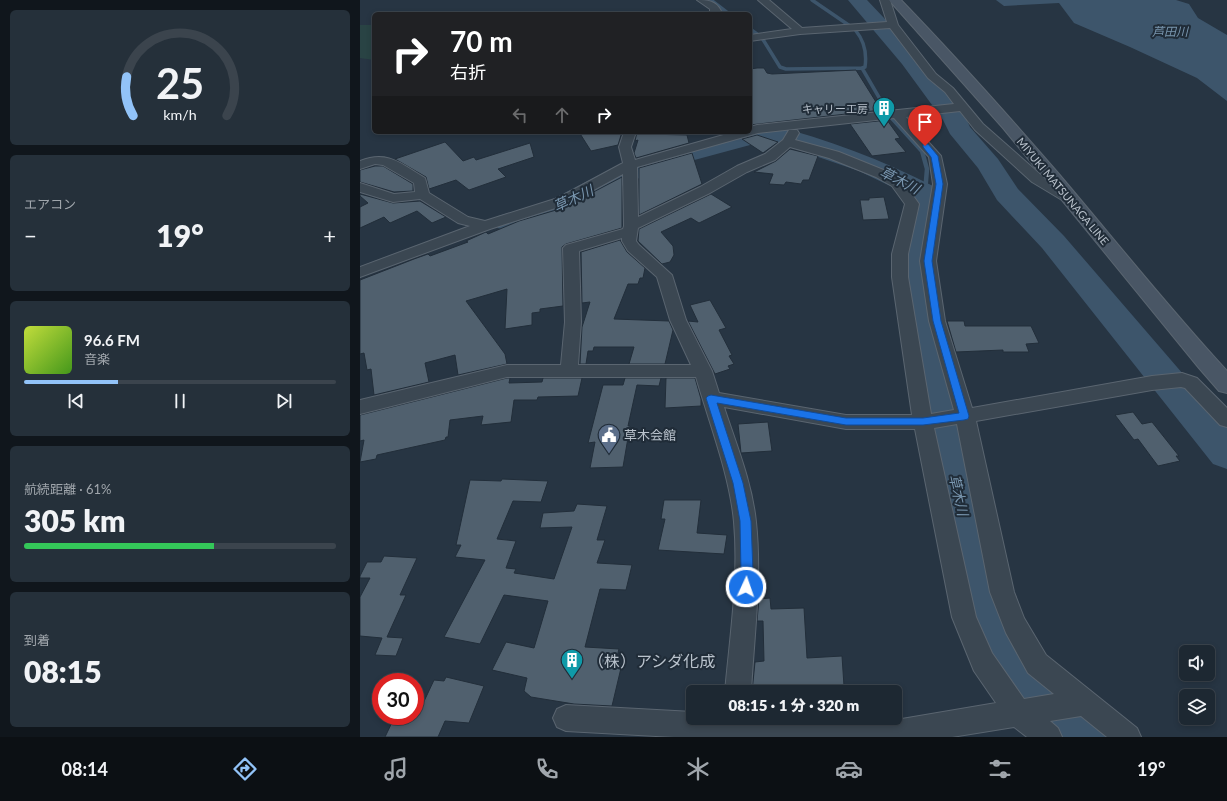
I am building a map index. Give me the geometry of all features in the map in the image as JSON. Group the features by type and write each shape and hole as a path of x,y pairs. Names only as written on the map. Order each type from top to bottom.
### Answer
{"main road":[{"name":"MIYUKI MATSUNAGA LINE","path":"895,0 944,52 1072,200 1190,344 1227,385"}],"street":[{"path":"702,0 714,7 716,12"},
{"path":"763,0 800,31"},
{"path":"885,0 890,26 932,76 949,90 952,108"},
{"path":"752,38 800,31 890,26"},
{"path":"752,132 791,135 892,115 952,108 978,127 1036,179 1072,200"},
{"path":"892,115 935,156 940,184 928,261 937,321 1002,592 1015,625 1037,664 1076,703 1128,737"},
{"path":"629,134 625,147 630,170 631,228 629,241 633,248 664,275 678,320 703,371 738,483 745,521 747,572 739,685"},
{"path":"360,272 485,226 563,201 630,170 743,134"},
{"path":"569,371 573,322 571,248 631,228 742,169 770,157 791,135"},
{"path":"791,135 834,155 881,174 897,183 912,204 900,254 900,277 908,335 928,421 964,618 983,662 1023,712 1049,737"},
{"path":"360,165 374,160 386,161 420,181 423,195"},
{"path":"360,187 393,198 423,195 463,220 485,226"},
{"path":"360,407 507,371 703,371"},
{"path":"711,398 846,422 928,421 960,417 1168,381 1182,380 1191,383 1227,420"},
{"path":"566,718 884,735 1076,703"}],"green space":[{"path":"360,25 372,25 372,60 360,58"}],"water":[{"name":"芦田川","path":"996,0 1176,0 1189,4 1198,18 1227,35 1227,101 1197,78 1074,23 1059,3 1004,6"}],"building":[{"path":"764,68 767,73 772,74 856,70 881,110 752,125 752,69"},
{"path":"887,120 900,138 895,139 906,152 872,156 850,124"},
{"path":"580,134 621,134 618,145 591,151"},
{"path":"637,134 687,135 689,143 636,158 634,153 638,140 635,141"},
{"path":"757,135 778,142 763,153 742,139"},
{"path":"445,142 463,161 474,157 476,160 530,143 534,157 498,169 506,177 469,190 456,180 429,189 426,177 395,159"},
{"path":"790,149 818,156 809,180 803,180 801,184 786,182 784,185 769,184 773,174 754,172 776,161"},
{"path":"692,153 702,184 639,215 639,168"},
{"path":"375,166 383,166 413,184 413,191 394,192 360,182 360,170"},
{"path":"622,177 622,228 566,244 562,247 563,306 540,309 540,312 532,313 532,325 505,329 507,289 466,301 505,354 507,364 458,375 455,355 425,363 429,382 374,395 371,369 367,370 364,353 360,354 360,280 428,254 430,256 468,242 466,241 486,232 488,234 519,221 563,208"},
{"path":"360,194 393,203 420,201 446,217 432,223 417,211 390,223 384,217 360,228 360,207 368,203 360,196"},
{"path":"711,194 732,207 699,223 691,218 661,232 673,246 674,255 670,262 662,264 638,241 639,229"},
{"path":"884,197 889,219 863,220 860,200"},
{"path":"620,240 627,252 645,268 643,278 640,278 638,284 628,284 614,319 669,321 673,330 665,364 629,364 634,347 594,347 593,351 588,351 586,364 580,364 582,327 590,302 582,303 581,252"},
{"path":"710,300 726,328 719,330 732,355 729,356 734,364 728,366 730,369 715,374 688,321 698,322 690,305"},
{"path":"947,321 964,321 965,326 1031,326 1039,343 1026,344 1029,352 1003,352 1003,350 956,352"},
{"path":"510,378 509,383 542,382 543,378 582,378 578,396 538,397 537,400 514,400 511,422 481,425 483,416 450,420 448,437 446,437 445,440 377,455 376,459 360,462 364,440 360,441 360,415"},
{"path":"625,378 661,378 659,386 637,385 628,426 630,426 623,467 590,468 595,442 588,443 603,385 623,385"},
{"path":"666,378 695,378 701,399 701,406 665,408"},
{"path":"1133,412 1142,424 1152,422 1179,456 1176,456 1180,461 1158,466 1138,439 1134,440 1115,415"},
{"path":"768,422 772,451 741,453 738,424"},
{"path":"502,479 548,481 541,502 513,501 497,539 516,541 506,568 516,569 514,573 554,579 572,527 540,528 543,513 574,511 577,504 607,506 597,540 605,540 597,563 632,565 626,590 600,589 585,647 619,649 614,667 621,668 612,706 574,704 531,697 524,691 527,678 492,670 506,642 534,648 548,601 504,595 480,644 444,637 485,560 455,557 461,545 456,545 470,480 501,481"},
{"path":"664,500 701,500 697,533 727,535 724,554 658,550 665,519 661,519"},
{"path":"384,556 417,558 400,595 406,595 387,637 403,638 396,656 375,655 382,638 360,636 360,597 370,578 360,578 360,576 367,562 381,562"},
{"path":"770,598 771,609 804,608 807,658 842,656 844,685 753,685 755,662 764,661 763,621 757,621 759,599"},
{"path":"446,677 484,686 469,723 445,721 438,737 385,737 391,725 424,725 424,701 434,680 444,681"}],"waterway":[{"path":"711,0 726,12"},
{"path":"812,0 850,26"},
{"path":"857,0 910,59 955,119 959,129 989,165 1007,194 1053,242 1227,453"},
{"path":"752,30 757,34"},
{"path":"856,31 863,44 866,57 865,67 862,68"},
{"path":"762,38 780,67 786,69 862,68"},
{"path":"862,68 893,119"},
{"path":"892,118 922,151 927,169 925,193"},
{"name":"草木川","path":"508,222 557,208 615,178 652,163 761,133 771,132 830,151 869,166 925,193 913,266 919,321 981,586 1003,641 1029,682 1095,737"}],"place":[{"name":"キャリー工房","path":"884,128"},
{"name":"草木会館","path":"609,454"},
{"name":"（株）アシダ化成","path":"572,680"}],"route":[{"path":"746,587 747,572 745,521 738,483 711,398 846,422 923,422 964,416 937,321 928,261 940,184 935,156 925,146"}]}
